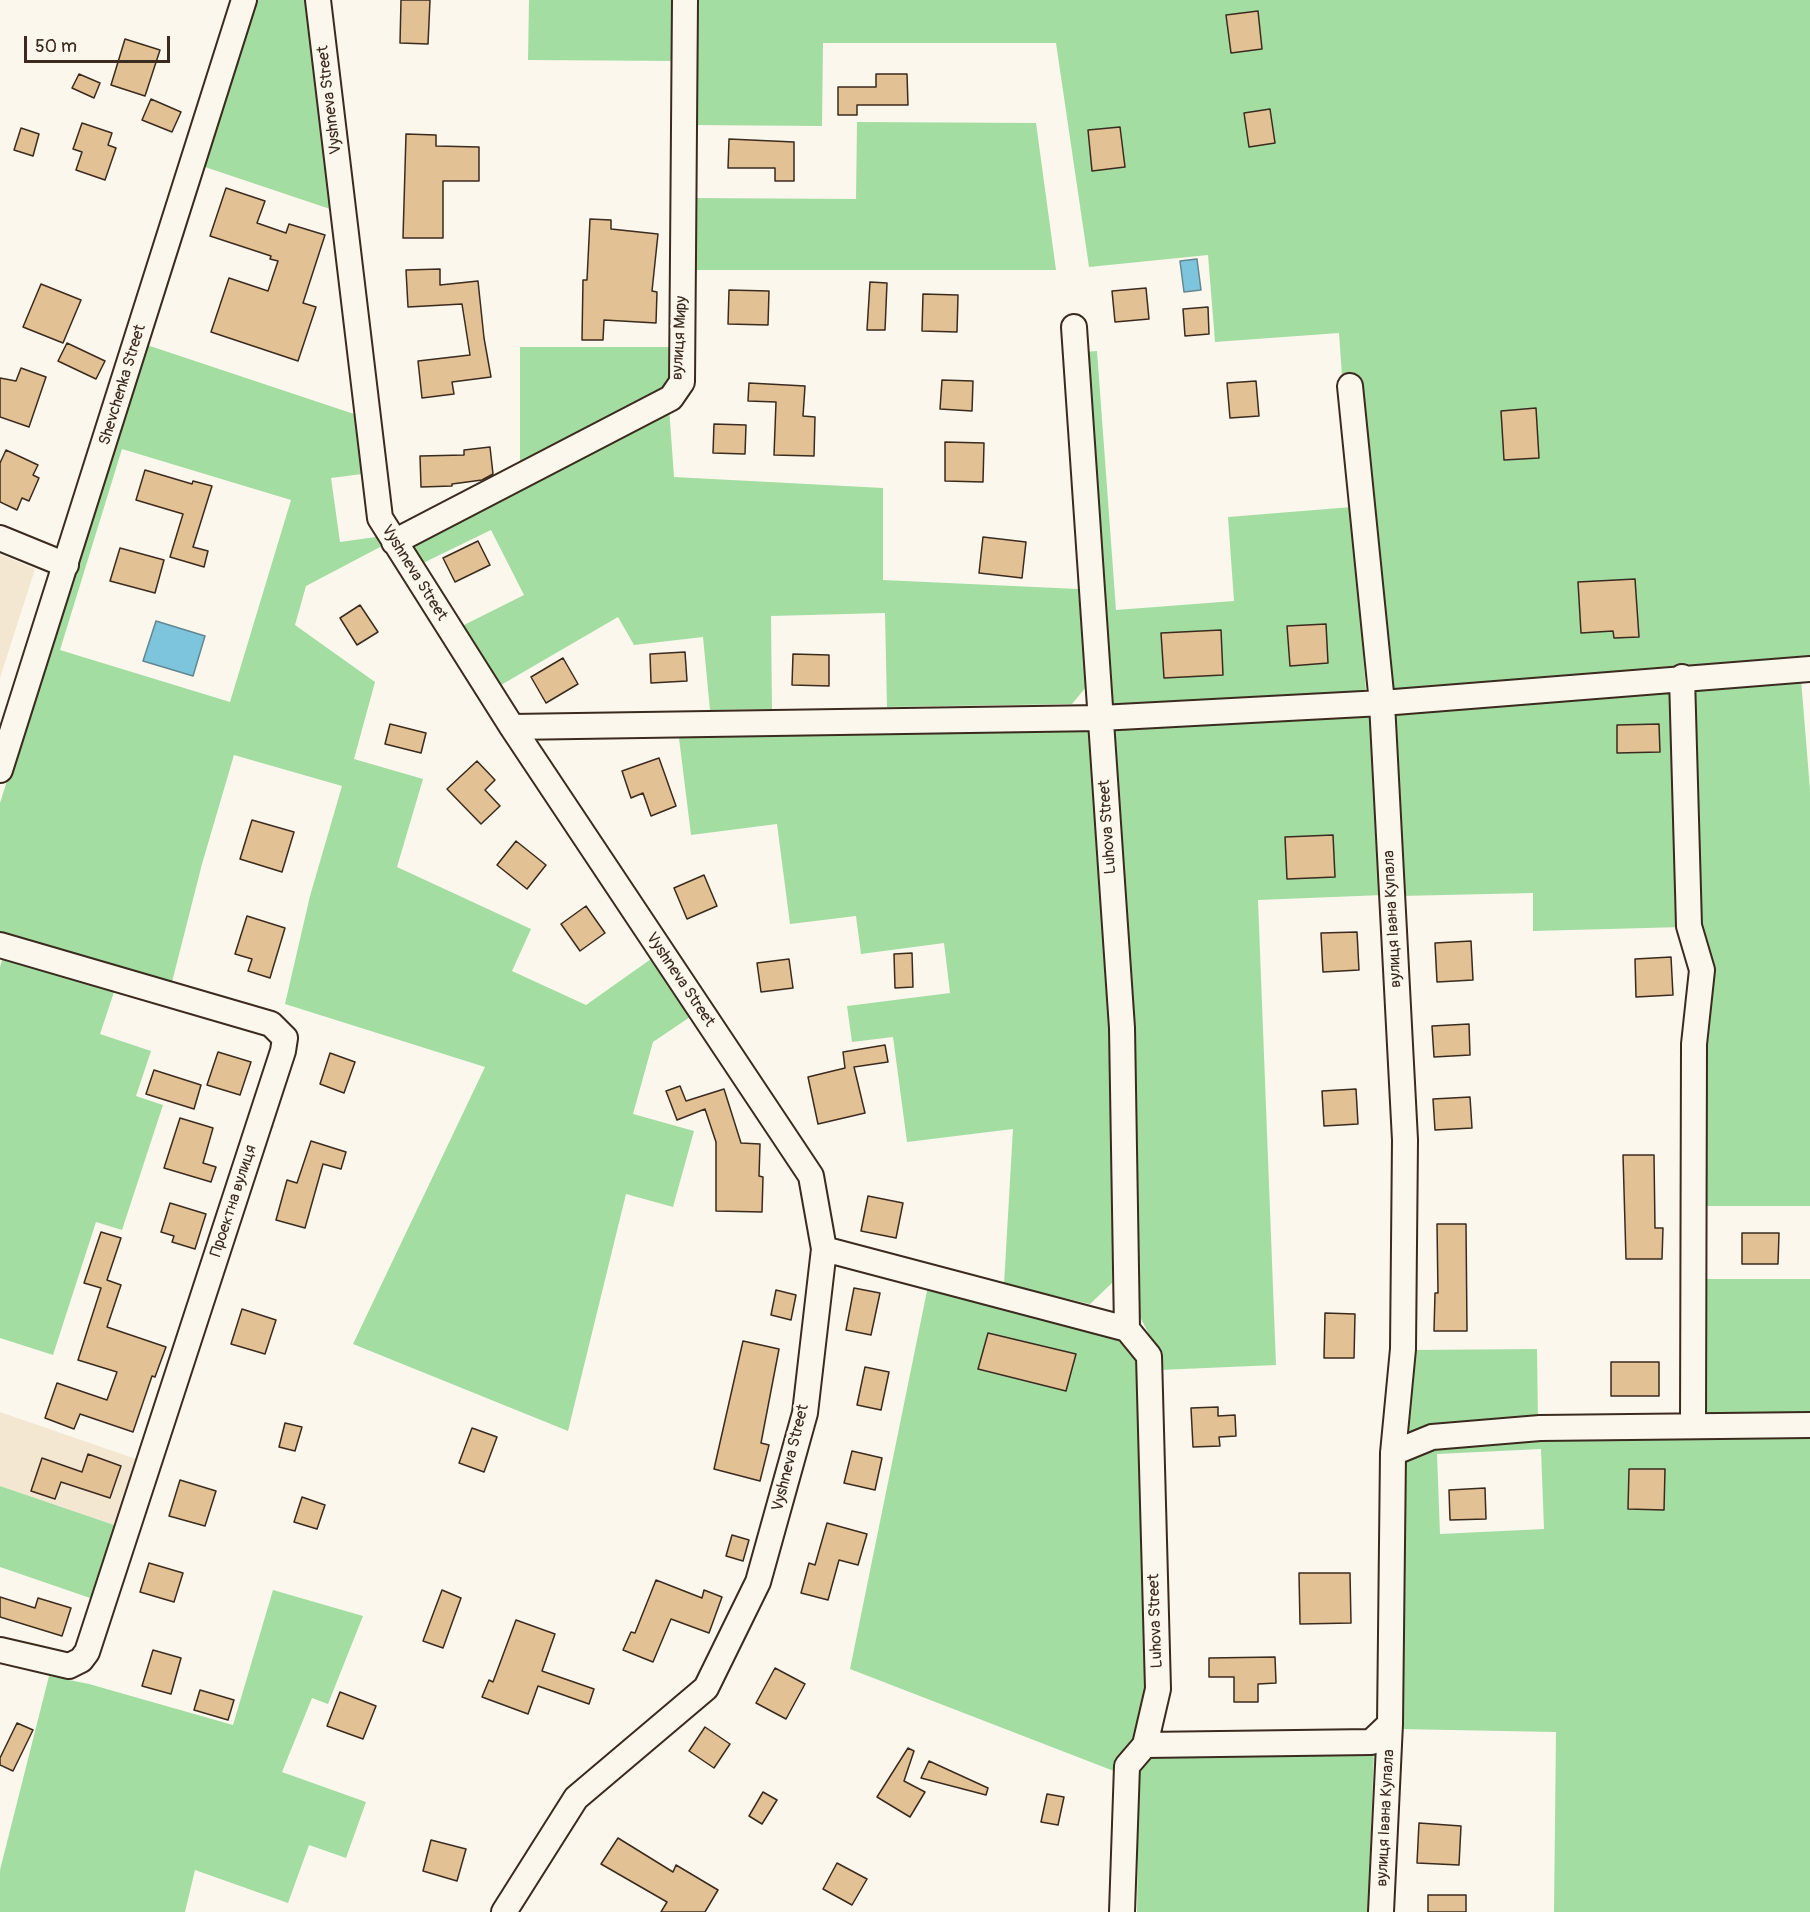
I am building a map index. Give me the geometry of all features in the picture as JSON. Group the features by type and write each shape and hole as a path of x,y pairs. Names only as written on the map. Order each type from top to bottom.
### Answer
{"street":[{"name":"Shevchenka Street","path":"0,770 244,0"},
{"name":"Vyshneva Street","path":"318,0 380,518 512,727 811,1176 824,1249 805,1413 758,1582 706,1688 576,1798 504,1912"},
{"name":"вулиця Миру","path":"394,542 671,398 682,382 685,0"},
{"name":"Luhova Street","path":"1074,327 1122,1028 1127,1329 1149,1356 1158,1689 1145,1745 1127,1766 1122,1912"},
{"name":"вулиця Івана Купала","path":"1350,386 1382,703 1405,1140 1403,1349 1393,1452 1390,1724 1381,1912"},
{"path":"0,538 66,566"},
{"path":"512,727 1100,718 1382,703 1682,677 1810,669"},
{"path":"1682,677 1689,926 1702,970 1694,1044 1694,1424"},
{"name":"Проектна вулиця","path":"0,945 271,1024 285,1038 284,1051 87,1652 81,1660 69,1666 0,1650"},
{"path":"824,1249 1127,1329"},
{"path":"1393,1452 1432,1437 1540,1428 1694,1424 1810,1425"},
{"path":"1145,1745 1371,1742 1390,1724"}],"shaded area":[{"path":"0,554 35,569 0,678"},
{"path":"0,1412 139,1460 117,1526 0,1486"}],"green space":[{"path":"254,0 305,0 330,209 202,166"},
{"path":"529,0 678,0 677,61 528,60"},
{"path":"692,0 1810,0 1810,659 1387,692 1357,375 1342,376 1339,333 1215,342 1208,255 1089,267 1056,43 823,43 822,126 691,125"},
{"path":"857,122 1036,123 1056,270 690,270 690,198 856,199"},
{"path":"144,344 354,414 362,474 331,478 340,542 376,537 382,546 306,586 295,625 375,682 354,759 423,779 397,867 531,929 512,971 586,1005 651,959 690,1017 653,1042 633,1114 694,1131 673,1207 626,1194 568,1431 353,1344 485,1067 285,1004 310,896 342,786 234,755 202,864 171,986 0,933 0,803","holes":["122,449 291,500 230,702 60,650"]},
{"path":"520,347 676,347 675,380 667,393 520,468"},
{"path":"1097,351 1116,610 1234,601 1228,517 1352,507 1366,692 1111,712 1084,352"},
{"path":"669,407 674,477 883,488 883,580 1078,589 1086,687 1072,704 887,707 885,613 771,616 772,709 710,710 703,637 634,645 618,617 501,685 462,626 524,595 491,530 421,564 407,543"},
{"path":"1801,679 1810,790 1810,1206 1700,1206 1688,687"},
{"path":"1675,688 1683,927 1533,931 1533,893 1400,896 1390,712"},
{"path":"1374,713 1383,895 1258,900 1276,1365 1159,1370 1158,1352 1135,1307 1110,728"},
{"path":"1090,727 1114,1028 1112,1283 1090,1304 1004,1284 1013,1129 907,1142 893,1037 852,1042 847,1006 950,993 944,943 861,954 856,916 790,924 777,824 691,835 678,730"},
{"path":"3,957 115,989 100,1034 151,1051 136,1096 163,1105 122,1230 96,1222 53,1355 0,1338 0,967"},
{"path":"1699,1279 1810,1279 1810,1419 1699,1418"},
{"path":"928,1286 1124,1342 1141,1359 1149,1688 1137,1736 1119,1756 1119,1773 850,1669"},
{"path":"1537,1349 1538,1421 1402,1443 1410,1350"},
{"path":"1810,1431 1810,1912 1554,1912 1556,1732 1398,1729 1401,1456 1433,1443","holes":["1541,1449 1544,1529 1440,1534 1437,1454"]},
{"path":"0,1486 117,1526 93,1599 0,1567"},
{"path":"273,1590 363,1616 328,1704 312,1698 282,1772 366,1802 346,1858 309,1845 288,1903 195,1870 185,1912 0,1912 0,1870 49,1676 89,1684 233,1725"},
{"path":"1374,1750 1368,1912 1137,1912 1139,1767 1151,1752"}],"water":[{"path":"1197,259 1201,290 1184,292 1180,261"},
{"path":"156,621 205,636 193,676 143,661"}],"building":[{"path":"401,0 430,0 428,44 400,43"},
{"path":"1258,11 1262,49 1231,53 1226,15"},
{"path":"125,39 160,50 145,96 111,85"},
{"path":"79,74 100,83 94,98 72,88"},
{"path":"876,74 907,74 908,105 857,105 857,115 838,115 838,87 876,87"},
{"path":"151,99 181,112 172,132 142,120"},
{"path":"1270,109 1275,143 1249,147 1244,113"},
{"path":"82,123 112,133 108,145 116,148 105,180 76,170 82,152 73,149"},
{"path":"1120,127 1125,167 1092,171 1088,130"},
{"path":"21,128 39,134 33,156 14,150"},
{"path":"406,134 436,135 436,146 479,147 479,181 443,181 443,238 403,238"},
{"path":"729,139 794,142 794,181 775,181 775,168 728,168"},
{"path":"226,188 265,201 257,223 286,233 289,224 325,235 303,303 316,307 298,361 211,332 229,278 268,291 278,261 270,259 271,256 210,236"},
{"path":"590,219 611,220 611,229 658,234 652,291 657,292 656,323 604,320 603,340 582,340 583,280 587,280"},
{"path":"440,269 440,285 478,281 491,377 452,382 454,394 422,398 418,361 470,355 462,304 408,307 406,270"},
{"path":"870,282 887,283 885,330 867,330"},
{"path":"41,284 81,300 63,343 23,327"},
{"path":"1146,288 1149,319 1115,322 1112,291"},
{"path":"729,290 769,291 768,325 728,324"},
{"path":"923,294 958,295 957,332 922,331"},
{"path":"1208,307 1209,334 1185,336 1183,309"},
{"path":"67,343 105,361 96,379 58,361"},
{"path":"21,368 46,377 29,427 0,417 0,378 16,381"},
{"path":"942,380 973,381 972,411 940,409"},
{"path":"1256,381 1259,416 1230,418 1227,383"},
{"path":"749,383 805,386 803,416 815,417 814,456 774,455 776,402 748,401"},
{"path":"1536,408 1539,458 1504,460 1501,411"},
{"path":"714,424 746,425 745,454 713,453"},
{"path":"945,442 984,443 983,482 945,481"},
{"path":"490,447 493,474 482,480 452,484 452,486 421,487 420,456 464,455 464,450"},
{"path":"6,450 38,465 33,475 39,478 29,501 22,498 17,510 0,502 0,463"},
{"path":"145,470 192,484 193,481 212,486 193,547 208,551 204,567 170,557 183,514 136,500"},
{"path":"983,537 1026,542 1022,578 979,573"},
{"path":"478,541 490,565 455,582 443,558"},
{"path":"120,548 164,560 155,593 110,581"},
{"path":"1635,579 1639,637 1614,638 1613,631 1581,633 1578,582"},
{"path":"360,605 378,632 357,645 340,618"},
{"path":"1326,624 1328,663 1290,666 1287,626"},
{"path":"1221,630 1223,675 1164,678 1161,633"},
{"path":"685,652 687,681 651,683 650,654"},
{"path":"793,654 829,655 829,686 792,685"},
{"path":"563,658 578,684 546,703 531,677"},
{"path":"390,724 426,733 421,753 385,744"},
{"path":"1659,724 1660,752 1617,753 1617,725"},
{"path":"659,758 676,806 651,816 643,793 631,798 622,771"},
{"path":"477,761 495,780 485,790 500,806 481,824 447,789"},
{"path":"252,820 294,832 282,872 240,859"},
{"path":"1333,835 1335,877 1287,879 1285,837"},
{"path":"516,841 546,865 527,889 497,865"},
{"path":"704,875 717,906 687,919 674,888"},
{"path":"586,906 605,933 580,951 561,924"},
{"path":"247,916 285,928 270,978 248,971 252,959 235,954"},
{"path":"1357,932 1359,970 1323,972 1321,933"},
{"path":"1471,941 1473,980 1437,982 1435,943"},
{"path":"912,953 913,987 895,988 894,954"},
{"path":"1671,957 1673,995 1636,997 1635,959"},
{"path":"789,959 793,988 761,992 757,963"},
{"path":"1469,1024 1470,1055 1434,1057 1432,1026"},
{"path":"885,1045 888,1062 854,1067 865,1113 818,1124 808,1077 845,1068 843,1052"},
{"path":"218,1052 251,1062 240,1095 207,1085"},
{"path":"330,1053 355,1062 344,1093 320,1084"},
{"path":"154,1070 201,1085 194,1109 146,1094"},
{"path":"680,1086 686,1101 724,1089 741,1143 760,1144 759,1176 763,1177 762,1212 716,1211 716,1142 705,1109 677,1120 666,1091"},
{"path":"1356,1089 1358,1124 1324,1126 1322,1091"},
{"path":"1470,1097 1472,1128 1435,1130 1433,1099"},
{"path":"180,1118 213,1128 203,1163 216,1167 211,1182 164,1168"},
{"path":"311,1141 346,1152 341,1169 323,1164 305,1228 276,1220 287,1180 297,1183"},
{"path":"1623,1155 1654,1155 1655,1228 1663,1228 1662,1259 1626,1259"},
{"path":"868,1196 903,1203 896,1238 861,1231"},
{"path":"170,1203 206,1214 195,1249 172,1242 174,1236 161,1232"},
{"path":"1437,1224 1466,1224 1467,1331 1434,1331 1435,1293 1438,1293"},
{"path":"101,1232 121,1238 107,1280 121,1285 107,1327 166,1347 155,1377 152,1376 133,1432 80,1414 74,1429 45,1418 57,1383 107,1400 117,1372 78,1360 101,1288 84,1283"},
{"path":"1742,1233 1779,1233 1778,1264 1742,1264"},
{"path":"854,1288 880,1293 871,1335 846,1330"},
{"path":"776,1290 796,1295 791,1320 771,1315"},
{"path":"242,1309 276,1320 265,1354 231,1344"},
{"path":"1325,1313 1355,1314 1354,1358 1324,1358"},
{"path":"988,1333 1076,1354 1066,1391 978,1369"},
{"path":"743,1341 779,1349 761,1443 769,1445 760,1481 714,1469"},
{"path":"1611,1362 1659,1362 1659,1396 1611,1396"},
{"path":"865,1367 889,1372 881,1410 857,1405"},
{"path":"1218,1407 1218,1416 1235,1415 1236,1436 1219,1437 1220,1446 1193,1447 1191,1408"},
{"path":"285,1423 302,1427 295,1451 279,1447"},
{"path":"472,1428 497,1437 484,1472 459,1463"},
{"path":"852,1451 882,1458 875,1490 844,1483"},
{"path":"88,1454 121,1466 110,1498 61,1482 55,1499 31,1491 42,1458 82,1472"},
{"path":"1629,1469 1665,1469 1664,1510 1628,1509"},
{"path":"180,1480 216,1491 205,1526 169,1516"},
{"path":"1485,1488 1486,1519 1450,1520 1449,1490"},
{"path":"302,1497 325,1505 317,1529 294,1522"},
{"path":"827,1523 867,1534 858,1565 839,1560 828,1600 801,1593 809,1563 815,1565"},
{"path":"732,1535 749,1540 743,1561 726,1556"},
{"path":"149,1563 183,1573 174,1602 140,1592"},
{"path":"1299,1573 1350,1573 1351,1623 1300,1624"},
{"path":"656,1580 702,1598 704,1590 722,1597 709,1633 671,1619 653,1662 623,1650 631,1632 635,1633"},
{"path":"442,1590 461,1598 443,1648 423,1641"},
{"path":"0,1597 35,1608 38,1598 71,1608 62,1636 0,1617"},
{"path":"516,1620 555,1634 542,1671 594,1689 589,1704 538,1686 528,1714 482,1697 489,1680 493,1682"},
{"path":"153,1650 181,1658 171,1694 142,1686"},
{"path":"1275,1657 1276,1683 1258,1684 1258,1702 1234,1702 1234,1677 1209,1677 1209,1658"},
{"path":"775,1668 805,1684 786,1719 756,1703"},
{"path":"200,1690 234,1700 228,1720 194,1710"},
{"path":"340,1692 376,1706 363,1739 327,1726"},
{"path":"17,1723 33,1730 13,1771 0,1765 0,1758"},
{"path":"705,1727 730,1744 714,1768 689,1751"},
{"path":"908,1748 914,1751 904,1781 925,1792 910,1817 877,1797"},
{"path":"929,1761 988,1788 986,1795 921,1778"},
{"path":"763,1792 777,1800 762,1824 749,1816"},
{"path":"1047,1794 1064,1797 1058,1825 1041,1822"},
{"path":"1419,1823 1461,1826 1459,1865 1417,1863"},
{"path":"618,1838 673,1872 676,1865 718,1890 705,1912 661,1912 667,1902 601,1864"},
{"path":"431,1840 466,1849 457,1881 423,1871"},
{"path":"837,1863 867,1879 852,1905 823,1889"},
{"path":"1428,1895 1466,1895 1466,1912 1428,1912"}]}
